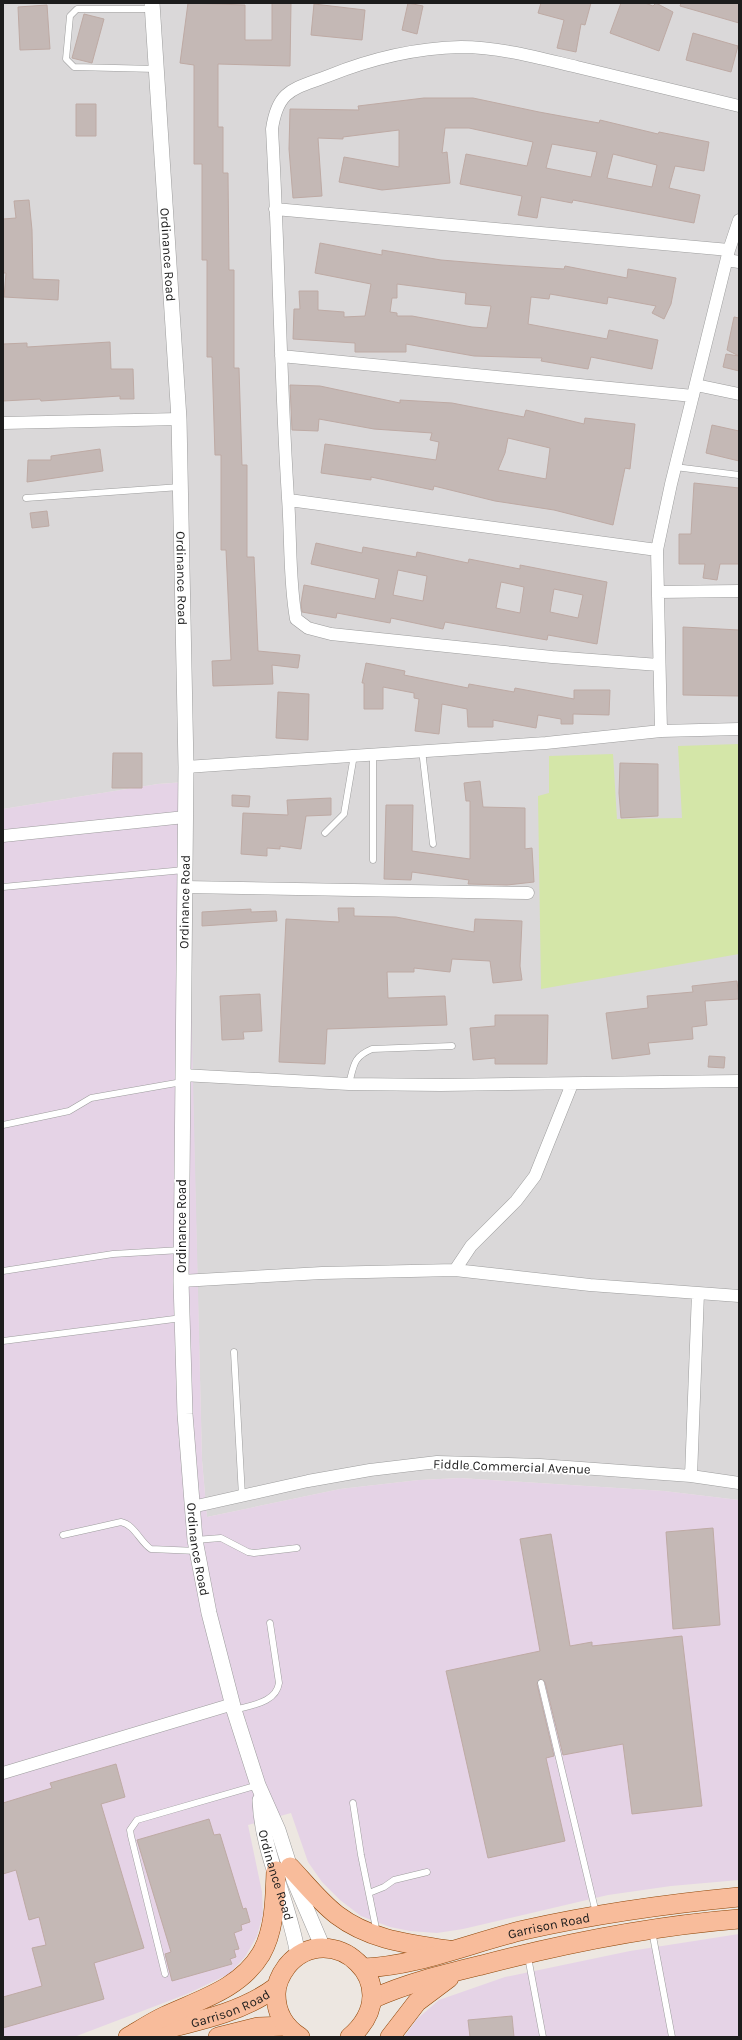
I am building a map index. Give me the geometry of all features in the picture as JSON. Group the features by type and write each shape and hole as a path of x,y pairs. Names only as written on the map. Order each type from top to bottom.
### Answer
{"main road":[{"path":"128,2037 164,2016 211,1995 246,1973 261,1954 270,1930 283,1869 337,1915 352,1925 393,1941 451,1950"},
{"name":"Garrison Road","path":"363,1968 388,1967 409,1963 523,1931 596,1915 678,1903 739,1897"},
{"name":"Garrison Road","path":"372,1999 394,1989 528,1953 652,1929 739,1919"},
{"path":"293,2032 281,2019 276,2003 276,1987 282,1972 293,1959 307,1951 323,1948 340,1951 354,1959 363,1968 370,1984 372,1999 369,2014 361,2027 350,2037"},
{"path":"390,2037 417,2002 459,1971"},
{"name":"Garrison Road","path":"134,2037 241,2007 260,1999 276,1987"},
{"name":"Garrison Road","path":"218,2037 258,2027 293,2032"}],"street":[{"name":"Ordinance Road","path":"152,6 179,419 181,487 186,767 181,1250 185,1414 196,1546 209,1613 234,1707 259,1789 278,1830 298,1956"},
{"path":"659,665 544,657 331,634 308,628 296,619 292,599 288,500 283,431 272,129 274,114 286,93 358,64 418,50 462,47 517,53 739,106"},
{"path":"275,210 728,255 739,262"},
{"path":"661,731 657,550 675,467 728,255 739,220"},
{"path":"281,356 739,394"},
{"path":"3,423 179,419"},
{"path":"288,500 657,550"},
{"path":"658,592 739,591"},
{"path":"186,767 546,742 661,731 739,729"},
{"path":"3,836 185,817"},
{"path":"184,887 528,893"},
{"path":"182,1078 349,1084 572,1084 739,1081"},
{"path":"455,1270 471,1246 516,1201 535,1176 572,1084"},
{"path":"181,1281 322,1273 455,1270 590,1285 739,1296"},
{"path":"691,1476 698,1293"},
{"name":"Fiddle Commercial Avenue","path":"192,1507 308,1481 370,1470 437,1462 540,1465 691,1476 739,1483"},
{"path":"3,1773 234,1707"},
{"name":"Ordinance Road","path":"283,1869 323,1948"}],"lane":[{"path":"152,6 77,9 70,16 66,59 74,67 156,69"},
{"path":"675,467 739,475"},
{"path":"26,498 181,487"},
{"path":"422,750 433,844"},
{"path":"373,753 373,860"},
{"path":"325,833 344,814 354,755"},
{"path":"3,887 184,870"},
{"path":"349,1084 355,1060 360,1054 372,1049 452,1046"},
{"path":"3,1125 69,1111 91,1098 182,1078"},
{"path":"3,1271 112,1254 181,1250"},
{"path":"3,1342 182,1318"},
{"path":"234,1352 242,1496"},
{"path":"63,1535 121,1522 128,1524 146,1545 152,1549 196,1546 221,1538 248,1552 254,1553 297,1548"},
{"path":"234,1707 266,1701 278,1690 279,1684 270,1623"},
{"path":"541,1683 596,1915"},
{"path":"165,1974 131,1836 133,1823 137,1820 259,1789"},
{"path":"354,1803 369,1893 378,1936"},
{"path":"369,1893 384,1887 394,1880 428,1872"},
{"path":"652,1929 672,2037"},
{"path":"528,1953 543,2037"}],"shaded area":[{"path":"3,3 739,3 739,1500 664,1491 460,1478 419,1480 340,1489 207,1517 202,1460 185,782 158,784 3,809"},
{"path":"186,782 202,1460 207,1517 340,1489 419,1480 460,1478 664,1491 739,1500 739,1880 671,1886 608,1895 463,1929 437,1933 410,1931 390,1927 361,1916 340,1900 322,1882 308,1862 291,1813 248,1825 262,1892 263,1914 257,1936 245,1957 229,1974 187,1994 74,2037 3,2037 3,809 158,784"},
{"path":"739,1934 739,2037 404,2037 417,2019 439,2000 505,1977 630,1951"}],"green space":[{"path":"739,744 739,954 541,989 538,796 549,793 549,756 613,754 617,819 682,818 678,746"}],"building":[{"path":"188,3 245,5 245,40 272,40 272,3 291,3 290,66 218,64 218,127 223,127 223,173 228,173 229,270 234,270 234,368 239,368 242,465 247,465 247,557 254,557 258,651 300,655 298,668 272,665 273,684 213,686 212,661 231,660 226,550 221,550 221,455 215,455 212,357 207,357 207,260 202,260 202,164 194,164 194,65 180,63"},
{"path":"408,3 423,6 417,34 402,30"},
{"path":"541,3 591,3 585,25 581,24 576,52 557,48 564,20 538,13"},
{"path":"621,3 645,3 653,6 656,3 673,12 659,51 610,33"},
{"path":"681,3 739,3 739,23 680,6"},
{"path":"314,4 365,10 362,40 311,35"},
{"path":"47,5 50,49 20,50 18,7"},
{"path":"84,14 104,19 92,63 72,58"},
{"path":"693,33 738,46 731,72 686,60"},
{"path":"424,98 473,98 539,112 599,123 600,120 658,134 659,132 709,142 704,171 675,166 669,188 700,195 694,223 573,200 572,203 541,197 537,218 518,215 522,196 460,184 466,154 527,166 533,142 469,128 445,128 442,153 447,152 450,183 382,190 339,182 344,157 399,167 399,130 343,137 343,139 318,138 322,196 293,198 289,149 290,109 359,110 358,106","holes":["552,144 597,152 591,177 546,168","613,154 657,165 652,187 607,178"]},
{"path":"76,104 96,104 96,136 76,136"},
{"path":"29,200 32,230 33,279 59,280 58,300 4,297 6,273 3,273 3,219 16,218 14,201"},
{"path":"320,243 382,255 382,250 441,260 564,269 565,266 627,278 628,269 676,278 671,304 664,319 652,313 656,306 608,297 607,304 550,294 549,299 531,297 528,324 607,339 609,330 658,340 652,369 591,357 588,369 541,361 542,358 474,356 406,344 406,352 355,352 355,343 293,339 294,309 300,309 299,291 318,291 318,310 344,312 344,317 365,316 371,284 315,273","holes":["397,284 466,293 465,304 491,306 487,328 472,327 412,316 397,316 397,313 390,312 392,298 397,298"]},
{"path":"734,317 739,318 739,356 727,350"},
{"path":"110,342 111,369 133,369 134,399 120,399 120,396 41,401 40,399 3,401 3,344 27,343 27,347"},
{"path":"726,354 739,356 739,371 723,367"},
{"path":"290,385 320,386 400,403 400,400 452,403 524,417 526,410 584,424 585,418 635,424 630,469 625,468 613,525 554,510 495,501 434,486 433,490 371,477 371,480 321,473 325,444 436,460 439,442 430,440 432,433 374,429 319,419 318,431 292,430","holes":["508,438 550,448 546,479 498,470 505,453"]},
{"path":"712,425 739,431 739,461 706,453"},
{"path":"100,449 103,471 27,482 28,460 51,460 51,456"},
{"path":"694,483 739,488 739,564 720,564 717,580 703,578 705,564 679,564 679,534 691,534"},
{"path":"47,511 49,526 32,528 30,513"},
{"path":"316,543 362,553 363,547 416,557 417,552 468,563 469,559 520,569 520,565 607,582 597,644 548,635 547,640 445,622 443,629 391,618 390,623 337,613 336,618 302,612 301,603 304,585 375,599 379,579 311,564","holes":["398,570 427,576 423,601 393,595","501,582 524,587 520,613 496,608","554,589 583,595 578,618 550,612"]},
{"path":"683,627 739,630 739,696 683,695"},
{"path":"366,663 405,671 404,675 468,688 469,684 514,692 515,688 574,699 574,690 610,690 609,715 573,714 573,724 561,724 561,719 538,715 536,728 493,720 493,727 468,727 467,709 442,704 439,734 415,731 419,699 414,698 414,693 383,687 383,709 364,709 364,683 362,683"},
{"path":"278,692 309,694 308,740 276,738"},
{"path":"113,753 142,753 142,788 112,788"},
{"path":"620,763 658,764 658,816 621,818 619,793"},
{"path":"480,781 483,807 525,808 525,849 532,848 534,882 507,885 468,884 469,880 412,872 411,880 384,879 386,805 413,805 412,851 470,859 470,801 466,801 464,783"},
{"path":"232,795 250,796 249,807 232,806"},
{"path":"331,798 331,815 306,816 301,849 280,846 280,849 267,848 267,856 241,854 243,813 288,815 287,800"},
{"path":"338,908 354,908 354,916 396,917 474,932 475,919 522,921 520,966 522,980 493,983 490,961 452,959 450,972 414,968 414,972 387,972 388,998 445,996 447,1025 327,1029 325,1064 279,1062 286,919 339,922"},
{"path":"251,909 251,912 276,911 277,921 202,926 202,912"},
{"path":"737,981 739,999 705,1001 707,1025 692,1027 693,1039 648,1043 650,1054 612,1059 606,1013 648,1008 647,996 693,992 692,986"},
{"path":"260,994 262,1031 243,1032 244,1039 222,1040 220,996"},
{"path":"495,1015 548,1015 547,1064 495,1064 495,1058 473,1060 470,1028 495,1026"},
{"path":"709,1056 725,1057 724,1068 708,1067"},
{"path":"713,1528 720,1625 673,1629 666,1532"},
{"path":"551,1534 570,1646 592,1642 592,1646 682,1636 702,1806 632,1814 623,1744 563,1755 545,1682 540,1679 537,1684 554,1756 546,1758 565,1841 488,1858 446,1671 540,1651 520,1539"},
{"path":"116,1764 125,1797 101,1804 144,1948 94,1963 104,1999 3,2028 3,1997 42,1986 32,1948 46,1945 39,1917 29,1920 16,1870 3,1874 3,1803 52,1788 50,1783"},
{"path":"209,1819 214,1835 220,1834 243,1909 246,1908 250,1922 241,1925 242,1930 234,1933 239,1949 234,1950 236,1957 230,1959 232,1964 172,1981 165,1954 171,1952 137,1840"},
{"path":"512,2016 514,2037 470,2037 468,2020"}]}
